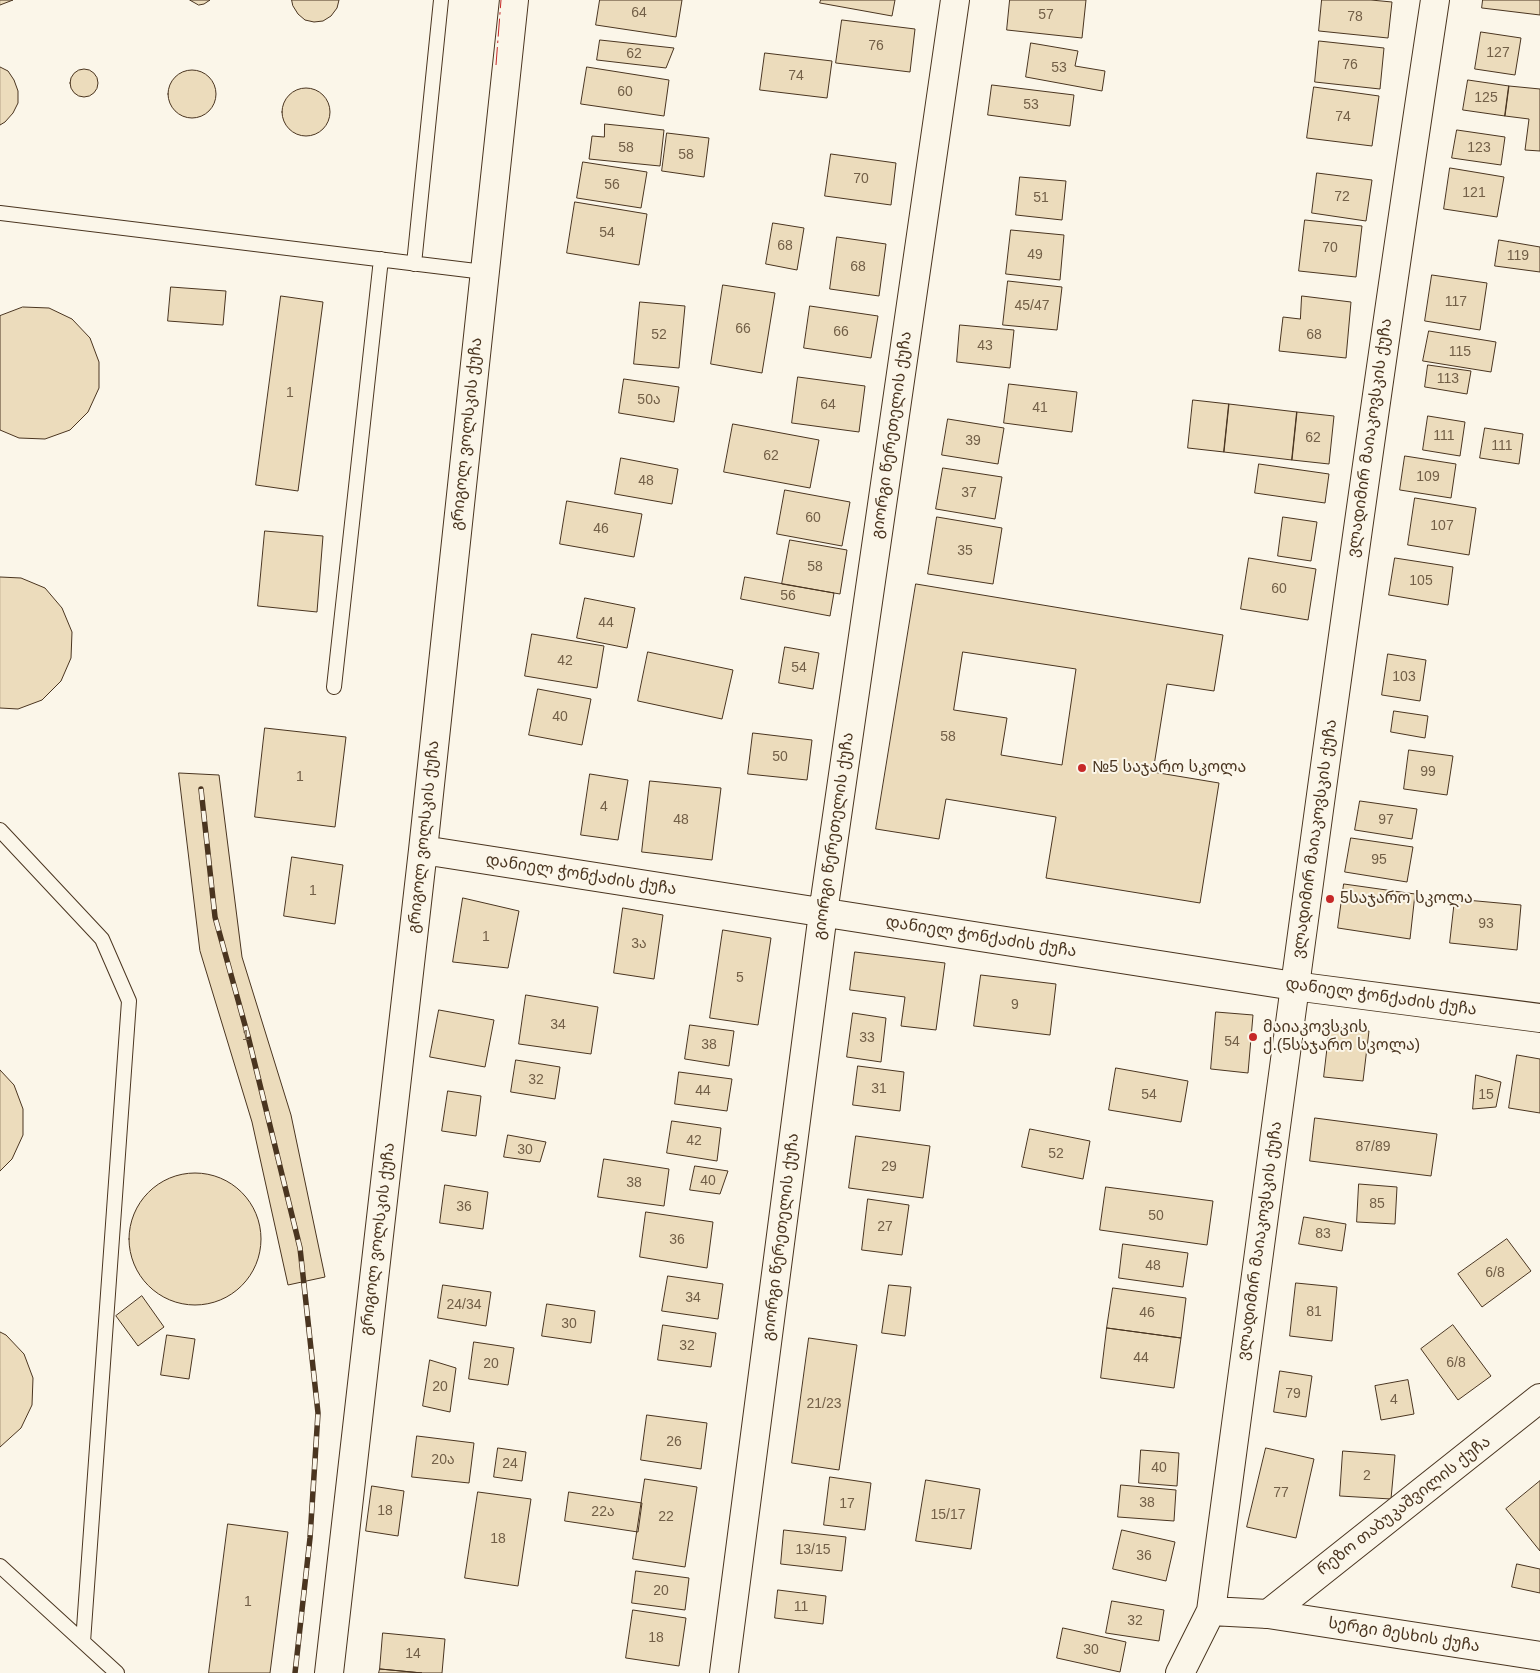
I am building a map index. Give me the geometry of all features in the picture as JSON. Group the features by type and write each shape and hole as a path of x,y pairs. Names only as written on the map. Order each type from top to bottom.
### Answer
{"street":[{"name":"გრიგოლ ვოლსკის ქუჩა","path":"328,1673 423,850 514,0"},
{"name":"გიორგი წერეთელის ქუჩა","path":"724,1673 823,913 956,0"},
{"name":"ვლადიმირ მაიაკოვსკის ქუჩა","path":"1180,1673 1211,1611 1294,986 1384,335 1435,0"},
{"name":"დანიელ ჭონქაძის ქუჩა","path":"423,850 1294,986 1540,1018"},
{"name":"რეზო თაბუკაშვილის ქუჩა","path":"1268,1614 1540,1398"},
{"name":"სერგი მესხის ქუჩა","path":"1211,1611 1268,1614 1540,1656"}],"lane":[{"path":"414,264 441,0"},
{"path":"0,213 484,272"},
{"path":"334,686 380,260"},
{"path":"0,830 102,939 129,1001 83,1642"},
{"path":"0,1566 117,1673"}],"building":[{"path":"0,0 13,0 0,5"},
{"path":"190,0 210,0 199,5"},
{"path":"292,0 339,0 337,8 331,16 323,21 314,22 305,20 298,14"},
{"path":"600,0 682,0 676,37 596,25"},
{"path":"821,0 895,0 892,16 820,3"},
{"path":"1010,0 1086,0 1082,38 1007,30"},
{"path":"1322,0 1392,2 1388,38 1319,31"},
{"path":"1483,0 1540,0 1540,15 1482,8"},
{"path":"842,20 915,29 910,72 836,63"},
{"path":"1481,32 1521,38 1515,75 1475,69"},
{"path":"600,40 674,48 666,68 597,60"},
{"path":"1319,41 1384,48 1380,89 1315,82"},
{"path":"1031,43 1078,51 1075,66 1105,71 1102,91 1026,77"},
{"path":"765,53 832,61 827,98 760,90"},
{"path":"0,67 8,71 14,80 18,91 18,103 13,113 0,125"},
{"path":"587,67 669,80 664,116 581,104"},
{"path":"84,69 94,73 98,83 94,93 84,97 74,93 70,83 74,73"},
{"path":"192,70 201,72 209,77 214,85 216,94 214,103 209,111 201,116 192,118 183,116 175,111 170,103 168,94 170,85 175,77 183,72"},
{"path":"1468,80 1509,86 1505,116 1463,110"},
{"path":"992,85 1074,95 1070,126 988,115"},
{"path":"1509,86 1540,89 1540,151 1525,150 1529,119 1505,116"},
{"path":"1314,87 1379,96 1372,146 1307,138"},
{"path":"306,88 315,90 323,95 328,103 330,112 328,121 323,129 315,134 306,136 297,134 289,129 284,121 282,112 284,103 289,95 297,90"},
{"path":"605,124 664,130 660,166 589,159 592,136 604,137"},
{"path":"1457,130 1505,137 1501,165 1452,158"},
{"path":"667,133 709,138 704,177 662,171"},
{"path":"831,154 896,163 891,205 825,196"},
{"path":"583,162 647,172 641,208 577,198"},
{"path":"1450,168 1504,177 1497,217 1444,209"},
{"path":"1317,173 1372,180 1366,221 1312,213"},
{"path":"1020,177 1066,181 1062,220 1016,215"},
{"path":"575,202 647,214 639,265 567,253"},
{"path":"1305,220 1362,226 1356,277 1299,271"},
{"path":"773,223 804,228 797,270 766,264"},
{"path":"1011,230 1064,235 1060,280 1006,274"},
{"path":"837,237 886,244 879,296 830,289"},
{"path":"1499,240 1540,247 1540,272 1495,266"},
{"path":"1432,275 1487,283 1480,330 1425,321"},
{"path":"1008,281 1062,287 1057,330 1003,325"},
{"path":"723,285 775,293 762,373 711,364"},
{"path":"171,287 226,291 223,325 168,321"},
{"path":"281,296 323,302 298,491 256,485"},
{"path":"1302,296 1351,302 1346,358 1279,351 1283,317 1300,319"},
{"path":"640,302 685,306 679,368 634,364"},
{"path":"810,306 878,316 871,358 804,348"},
{"path":"23,307 49,308 72,319 90,338 99,362 99,388 88,412 70,430 45,439 19,438 0,430 0,316"},
{"path":"960,325 1014,330 1010,368 957,362"},
{"path":"1429,331 1496,342 1491,372 1423,361"},
{"path":"1428,365 1471,371 1467,394 1425,387"},
{"path":"798,377 865,386 859,432 792,423"},
{"path":"624,379 679,387 674,422 619,413"},
{"path":"1009,384 1077,392 1072,432 1004,423"},
{"path":"1193,400 1229,404 1224,452 1188,448"},
{"path":"1229,404 1297,412 1292,460 1224,452"},
{"path":"1297,412 1334,416 1329,464 1292,460"},
{"path":"1428,416 1465,422 1460,456 1423,450"},
{"path":"948,419 1004,428 998,464 942,455"},
{"path":"733,424 819,440 810,488 724,472"},
{"path":"1485,428 1523,434 1519,464 1480,458"},
{"path":"1405,456 1456,464 1451,498 1400,490"},
{"path":"621,458 678,469 672,504 615,494"},
{"path":"1259,464 1329,474 1325,503 1255,493"},
{"path":"943,468 1002,477 995,519 936,509"},
{"path":"785,490 850,502 842,546 777,534"},
{"path":"1415,498 1476,508 1469,555 1408,545"},
{"path":"567,501 642,514 634,557 560,544"},
{"path":"937,517 1002,528 993,584 928,574"},
{"path":"1283,517 1317,522 1311,561 1278,556"},
{"path":"265,531 323,536 317,612 258,606"},
{"path":"790,540 847,550 840,594 782,584"},
{"path":"1249,558 1316,569 1308,620 1241,609"},
{"path":"1395,558 1453,567 1448,605 1389,595"},
{"path":"0,577 21,578 45,588 62,608 72,632 71,658 61,681 42,700 18,709 0,708"},
{"path":"745,577 834,593 830,616 741,599"},
{"path":"916,584 1223,635 1214,691 1167,684 1153,772 1219,783 1200,903 1046,878 1056,817 946,799 939,839 876,829","holes":["963,652 1076,669 1062,765 1001,755 1007,718 954,710"]},
{"path":"585,598 635,608 627,648 577,638"},
{"path":"532,634 604,646 597,688 525,676"},
{"path":"785,647 819,653 813,689 779,683"},
{"path":"648,652 733,670 722,719 638,701"},
{"path":"1388,654 1426,660 1420,701 1382,695"},
{"path":"538,689 591,699 582,745 529,735"},
{"path":"1394,711 1428,716 1425,738 1391,732"},
{"path":"265,728 346,737 335,827 255,817"},
{"path":"753,733 812,740 807,780 748,774"},
{"path":"1409,750 1453,756 1447,795 1404,789"},
{"path":"179,773 219,775 242,957 291,1115 325,1277 288,1285 252,1122 200,951"},
{"path":"590,774 628,780 618,840 581,835"},
{"path":"650,781 721,788 712,860 642,852"},
{"path":"1360,801 1417,809 1412,839 1355,830"},
{"path":"1351,838 1413,847 1407,882 1345,872"},
{"path":"292,857 343,865 335,924 284,916"},
{"path":"1344,884 1415,894 1410,939 1338,928"},
{"path":"463,898 519,911 508,968 453,962"},
{"path":"1455,899 1521,905 1517,950 1450,943"},
{"path":"623,908 663,915 654,979 614,973"},
{"path":"723,930 771,938 758,1025 710,1018"},
{"path":"855,952 945,963 936,1030 901,1026 905,997 850,990"},
{"path":"981,975 1056,984 1050,1035 974,1026"},
{"path":"526,995 598,1007 591,1054 519,1044"},
{"path":"439,1010 494,1020 485,1067 430,1057"},
{"path":"1216,1012 1253,1015 1248,1073 1211,1069"},
{"path":"853,1013 886,1018 881,1062 847,1057"},
{"path":"690,1025 734,1031 729,1066 685,1059"},
{"path":"1330,1026 1369,1031 1363,1081 1324,1077"},
{"path":"1517,1055 1540,1059 1540,1113 1509,1108"},
{"path":"516,1060 560,1067 555,1099 511,1092"},
{"path":"858,1066 904,1072 900,1111 853,1105"},
{"path":"1116,1068 1188,1081 1181,1122 1109,1110"},
{"path":"0,1070 14,1085 23,1109 23,1135 12,1159 0,1171"},
{"path":"679,1072 732,1079 727,1111 675,1104"},
{"path":"1476,1075 1501,1082 1496,1107 1473,1109"},
{"path":"448,1091 481,1096 476,1136 442,1131"},
{"path":"1315,1118 1437,1134 1431,1176 1310,1161"},
{"path":"672,1121 721,1128 717,1161 667,1153"},
{"path":"1030,1129 1090,1141 1083,1179 1022,1167"},
{"path":"508,1135 546,1142 540,1162 504,1157"},
{"path":"856,1136 930,1146 923,1198 849,1188"},
{"path":"604,1159 669,1169 664,1206 598,1197"},
{"path":"695,1166 728,1171 720,1194 690,1190"},
{"path":"195,1173 208,1174 220,1178 242,1192 256,1214 260,1226 260,1252 256,1264 242,1286 220,1300 208,1304 195,1305 182,1304 170,1300 148,1286 134,1264 130,1252 129,1239 130,1226 134,1214 148,1192 170,1178 182,1174"},
{"path":"1359,1184 1397,1187 1395,1224 1357,1222"},
{"path":"445,1185 488,1192 483,1229 440,1223"},
{"path":"1106,1187 1213,1201 1207,1245 1100,1230"},
{"path":"868,1199 909,1205 902,1255 862,1250"},
{"path":"646,1212 713,1222 707,1268 640,1257"},
{"path":"1304,1217 1346,1224 1342,1251 1299,1244"},
{"path":"1507,1239 1531,1271 1482,1307 1458,1274"},
{"path":"1123,1244 1188,1253 1183,1287 1119,1278"},
{"path":"668,1276 723,1284 718,1319 662,1311"},
{"path":"1296,1283 1337,1287 1332,1341 1290,1336"},
{"path":"443,1285 491,1292 486,1326 438,1318"},
{"path":"889,1285 911,1287 905,1336 882,1333"},
{"path":"1113,1288 1186,1298 1181,1338 1107,1328"},
{"path":"142,1296 164,1327 138,1346 116,1316"},
{"path":"547,1304 595,1311 591,1343 542,1336"},
{"path":"663,1325 716,1333 711,1367 658,1360"},
{"path":"1453,1325 1491,1376 1458,1400 1421,1349"},
{"path":"1107,1328 1181,1338 1174,1388 1101,1378"},
{"path":"0,1332 6,1335 24,1354 33,1378 32,1405 21,1428 0,1447"},
{"path":"167,1335 195,1339 189,1379 161,1375"},
{"path":"809,1338 857,1345 839,1470 792,1463"},
{"path":"474,1342 514,1348 508,1385 469,1379"},
{"path":"430,1360 456,1368 450,1412 423,1406"},
{"path":"1280,1371 1312,1376 1306,1417 1274,1412"},
{"path":"1408,1380 1414,1414 1381,1420 1375,1386"},
{"path":"647,1415 707,1423 701,1469 641,1460"},
{"path":"417,1436 474,1443 469,1483 412,1477"},
{"path":"498,1448 526,1452 522,1481 494,1477"},
{"path":"1266,1448 1314,1459 1296,1538 1247,1527"},
{"path":"1141,1450 1179,1453 1177,1486 1139,1483"},
{"path":"1343,1451 1395,1455 1391,1499 1340,1496"},
{"path":"830,1477 871,1483 865,1530 824,1525"},
{"path":"645,1479 697,1487 685,1567 633,1559"},
{"path":"926,1480 980,1489 971,1549 916,1541"},
{"path":"1540,1481 1540,1551 1506,1509"},
{"path":"1121,1485 1176,1490 1174,1521 1118,1517"},
{"path":"372,1486 404,1491 398,1536 366,1531"},
{"path":"478,1492 531,1499 518,1586 465,1578"},
{"path":"569,1492 642,1503 638,1532 565,1521"},
{"path":"228,1524 288,1532 270,1673 209,1673"},
{"path":"784,1530 846,1537 842,1571 781,1564"},
{"path":"1122,1530 1175,1542 1166,1581 1113,1569"},
{"path":"1517,1564 1540,1569 1540,1593 1512,1587"},
{"path":"636,1571 689,1578 685,1610 632,1603"},
{"path":"778,1590 826,1596 823,1624 775,1618"},
{"path":"1112,1601 1164,1610 1159,1641 1106,1633"},
{"path":"633,1610 686,1618 679,1666 626,1658"},
{"path":"1063,1628 1126,1642 1120,1672 1057,1658"},
{"path":"383,1633 445,1639 442,1673 380,1669"},
{"path":"380,1669 422,1673 379,1673"}],"railway":[{"path":"201,789 215,917 248,1036 300,1248 318,1413 310,1538 295,1673"}],"power":[{"path":"496,65 501,0"}],"place":[{"name":"№5 საჯარო სკოლა","path":"1082,768"},
{"name":"5საჯარო სკოლა","path":"1330,899"},
{"name":"მაიაკოვსკის ქ.(5საჯარო სკოლა)","path":"1253,1037"}]}
